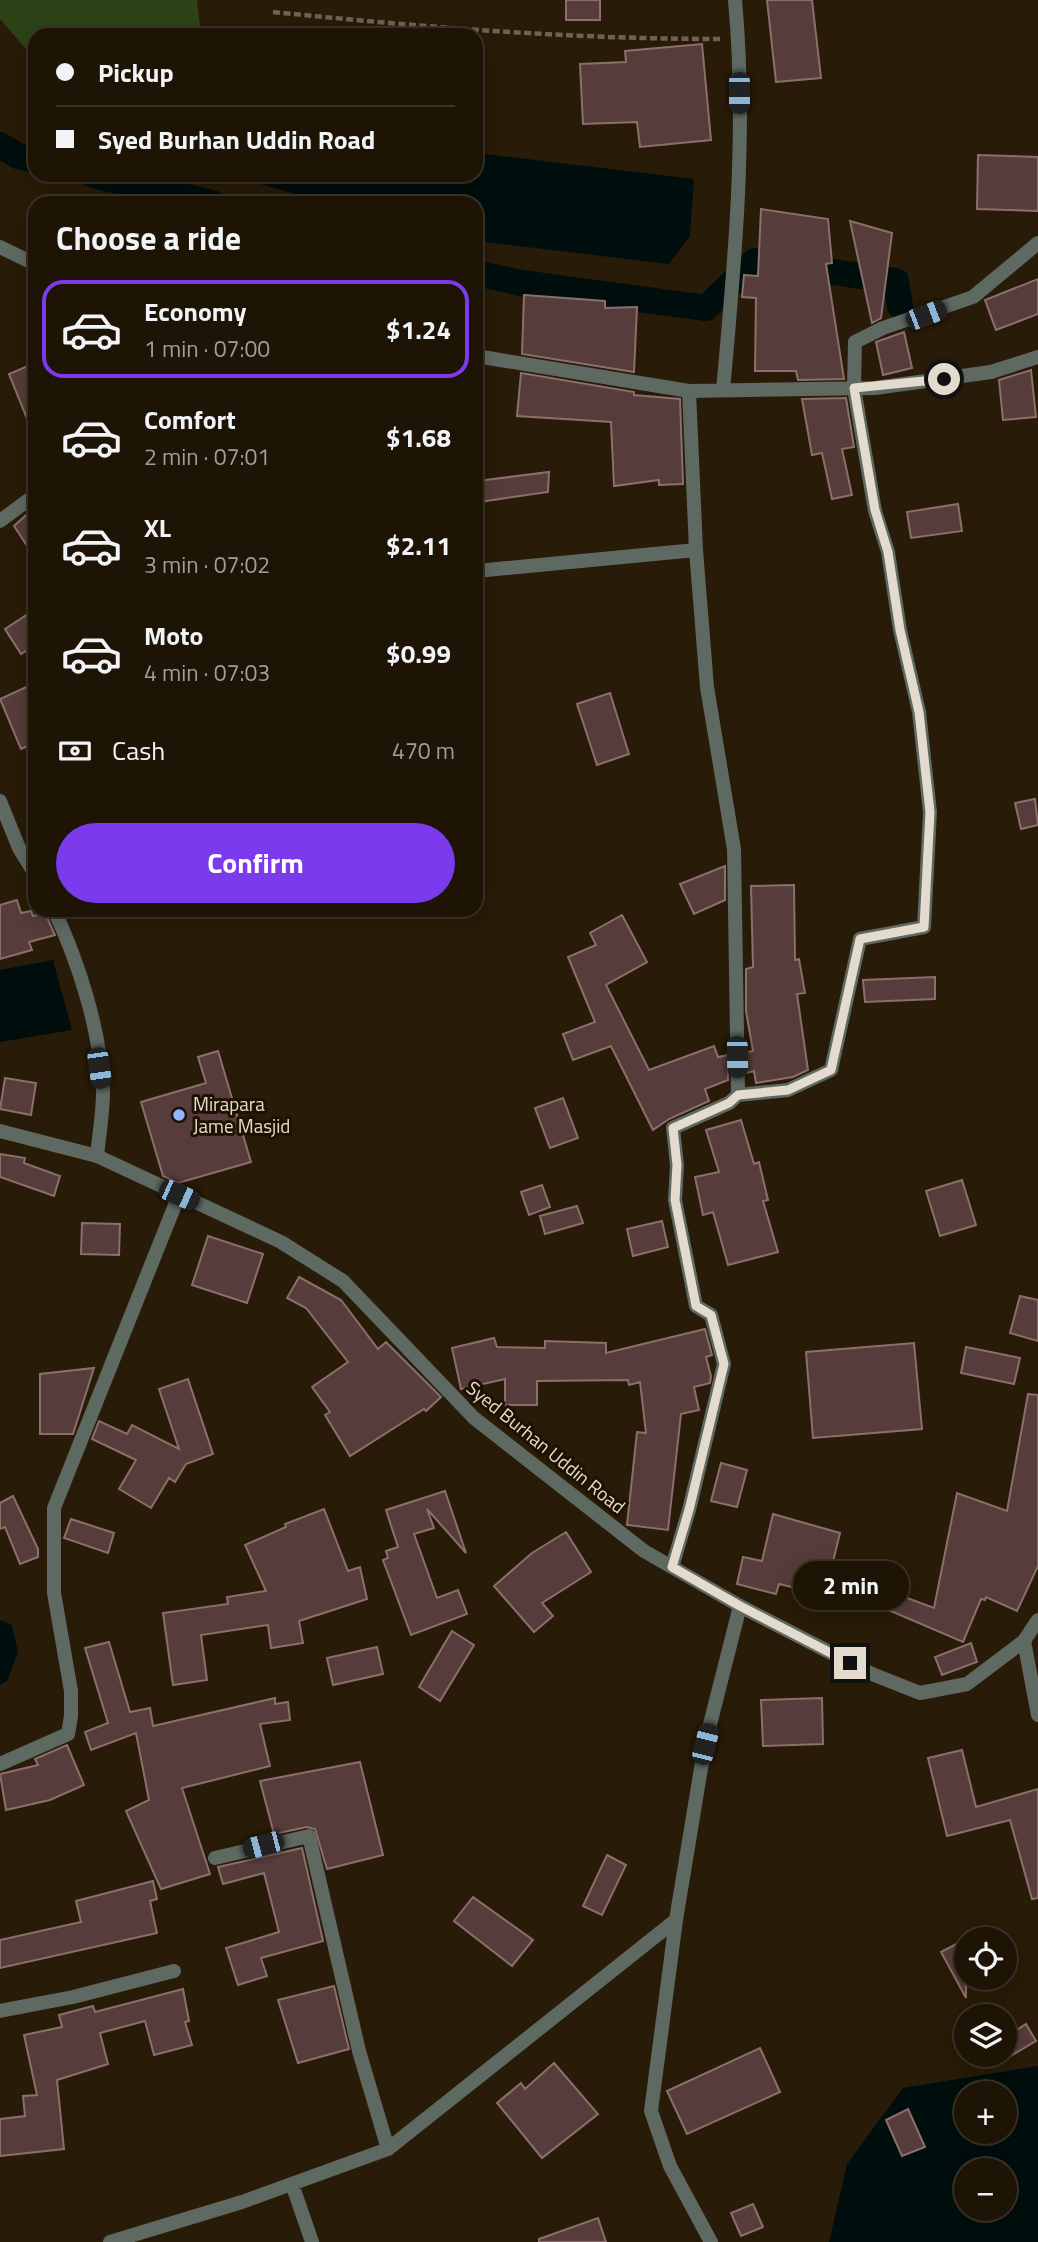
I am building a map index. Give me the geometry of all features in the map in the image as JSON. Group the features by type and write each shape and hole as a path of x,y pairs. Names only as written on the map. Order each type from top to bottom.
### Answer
{"street":[{"path":"723,390 738,229 739,38 735,0"},
{"path":"672,1567 689,1510 724,1364 711,1315 696,1306 675,1200 677,1165 673,1128 729,1103 738,1095 788,1090 831,1070 860,939 924,927 930,812 919,712 900,630 888,552 875,510 854,388 855,342 883,328 973,297 1038,243"},
{"path":"0,247 28,261"},
{"path":"483,357 690,391 854,388 990,372 1038,357"},
{"path":"690,391 696,550 707,687 734,849 738,1095"},
{"path":"0,521 28,500"},
{"path":"483,570 696,550"},
{"path":"0,801 19,848 28,863"},
{"path":"57,917 72,949 92,1021 103,1091 97,1156"},
{"name":"Syed Burhan Uddin Road","path":"0,1131 97,1156 281,1242 342,1281 474,1418 644,1551 740,1606 872,1674 920,1693 967,1684 1024,1641 1038,1620"},
{"path":"0,1764 68,1734 71,1691 54,1593 54,1508 179,1195"},
{"path":"711,2242 670,2166 651,2111 676,1920 705,1744 740,1606"},
{"path":"1024,1641 1038,1715"},
{"path":"215,1858 309,1836 359,2051 388,2149"},
{"path":"110,2242 292,2184 388,2149 676,1920"},
{"path":"0,2011 73,1997 174,1971"},
{"path":"292,2184 312,2242"}],"path":[{"path":"273,12 434,28"},
{"path":"483,31 625,39 739,38"}],"green space":[{"path":"0,0 197,0 200,28 28,28 28,52 0,19"}],"shaded area":[{"path":"483,154 694,179 690,236 669,264 483,242 483,196 302,196 253,182 483,182"},
{"path":"53,960 72,1030 0,1042 0,970"},
{"path":"0,1620 12,1625 18,1652 7,1681 0,1685"},
{"path":"1038,2066 1038,2242 829,2242 847,2164 903,2088"}],"building":[{"path":"566,0 600,0 600,20 566,20"},
{"path":"767,0 812,0 821,78 776,82"},
{"path":"702,44 711,140 640,147 637,122 583,124 580,64 626,62 625,51"},
{"path":"978,155 1038,157 1038,211 977,209"},
{"path":"761,209 828,219 832,263 826,264 844,379 798,380 796,371 755,371 756,298 742,297 744,275 758,276"},
{"path":"850,221 892,233 881,318 872,323"},
{"path":"1038,279 1038,314 996,330 985,300"},
{"path":"524,295 605,301 605,308 637,307 634,372 522,354"},
{"path":"904,332 912,368 883,375 876,342"},
{"path":"28,366 28,421 9,374"},
{"path":"1031,370 1036,417 1003,420 999,380"},
{"path":"521,373 634,392 634,395 680,399 683,484 659,485 659,480 614,486 611,422 517,416"},
{"path":"846,398 854,447 842,449 852,495 832,499 822,453 812,455 802,399"},
{"path":"549,472 548,492 483,501 483,480"},
{"path":"958,504 962,531 911,538 907,512"},
{"path":"28,513 28,547 14,526"},
{"path":"28,614 28,650 21,654 5,629"},
{"path":"28,686 28,746 21,749 0,699"},
{"path":"610,693 629,754 597,765 577,704"},
{"path":"1035,799 1038,825 1021,829 1015,803"},
{"path":"725,866 725,900 694,914 680,884"},
{"path":"794,885 795,960 799,959 805,993 797,994 808,1070 793,1077 756,1083 754,1071 747,1073 747,1052 753,1051 746,1011 746,969 753,967 751,886"},
{"path":"17,900 21,913 28,912 28,917 47,917 55,935 29,942 32,950 0,959 0,905"},
{"path":"622,915 647,962 606,985 649,1070 714,1046 718,1057 728,1055 728,1080 705,1089 709,1101 669,1119 653,1130 611,1046 573,1060 563,1034 595,1022 568,957 596,945 590,933"},
{"path":"935,977 935,999 865,1002 863,980"},
{"path":"218,1051 251,1162 178,1183 163,1176 141,1102 206,1083 198,1057"},
{"path":"5,1078 36,1083 31,1115 0,1109"},
{"path":"563,1098 578,1138 550,1148 535,1108"},
{"path":"741,1120 754,1164 759,1162 768,1200 763,1201 778,1252 728,1265 713,1212 703,1215 695,1177 719,1172 706,1130"},
{"path":"0,1154 25,1158 24,1163 60,1176 54,1196 0,1177"},
{"path":"962,1180 976,1225 940,1236 926,1191"},
{"path":"542,1185 550,1207 529,1215 521,1192"},
{"path":"577,1206 583,1223 545,1234 540,1216"},
{"path":"662,1221 668,1247 633,1256 627,1229"},
{"path":"82,1223 120,1224 119,1255 81,1254"},
{"path":"208,1236 263,1254 247,1303 192,1285"},
{"path":"299,1277 341,1300 378,1349 386,1342 441,1397 426,1411 424,1409 350,1456 325,1415 330,1412 312,1387 348,1362 306,1308 287,1298"},
{"path":"1020,1296 1038,1300 1038,1341 1010,1333"},
{"path":"705,1329 712,1355 706,1357 710,1383 694,1387 699,1410 681,1414 668,1530 627,1525 637,1432 646,1433 640,1382 629,1385 628,1380 537,1381 537,1405 505,1405 505,1379 461,1389 452,1348 494,1338 497,1347 545,1348 545,1341 606,1343 606,1353"},
{"path":"914,1343 922,1429 813,1438 806,1352"},
{"path":"966,1347 1020,1358 1014,1384 961,1373"},
{"path":"94,1368 73,1434 40,1434 40,1374"},
{"path":"188,1379 213,1454 186,1464 175,1482 169,1478 151,1508 119,1489 136,1460 92,1439 99,1421 127,1434 132,1425 179,1449 159,1389"},
{"path":"1028,1394 1038,1395 1038,1566 1017,1611 986,1597 985,1600 981,1599 963,1642 858,1597 864,1582 934,1608 957,1493 1007,1511"},
{"path":"721,1463 747,1470 737,1507 711,1501"},
{"path":"445,1491 466,1553 427,1509 434,1528 414,1534 437,1598 458,1590 467,1614 411,1635 383,1560 388,1558 386,1551 398,1547 386,1510"},
{"path":"13,1496 38,1549 38,1557 20,1564 5,1527 0,1529 0,1503"},
{"path":"324,1509 348,1571 360,1567 367,1599 299,1621 303,1643 271,1648 268,1625 201,1635 207,1680 173,1685 163,1613 228,1604 227,1597 266,1591 245,1545 286,1527 285,1524"},
{"path":"773,1514 840,1533 825,1595 779,1584 776,1594 737,1584 743,1557 762,1561"},
{"path":"71,1519 114,1533 108,1553 64,1538"},
{"path":"566,1532 591,1572 542,1603 553,1616 534,1632 494,1586 532,1553"},
{"path":"452,1631 474,1645 440,1701 419,1687"},
{"path":"109,1642 130,1712 150,1708 153,1726 275,1698 275,1704 288,1702 290,1720 260,1724 270,1766 182,1788 210,1874 161,1889 126,1811 149,1800 136,1733 91,1750 85,1732 108,1723 85,1648"},
{"path":"971,1643 977,1662 942,1675 935,1657"},
{"path":"377,1647 383,1674 333,1685 327,1658"},
{"path":"822,1698 823,1744 763,1746 761,1700"},
{"path":"67,1745 84,1785 50,1800 6,1810 0,1774 38,1765 35,1759"},
{"path":"962,1750 976,1807 1038,1789 1038,1898 1032,1899 1010,1820 947,1836 928,1758"},
{"path":"360,1762 383,1855 327,1869 315,1829 307,1827 274,1834 260,1781"},
{"path":"302,1848 323,1941 261,1958 267,1976 238,1985 226,1948 279,1932 264,1873 223,1884 218,1867"},
{"path":"607,1855 626,1865 602,1915 583,1906"},
{"path":"153,1881 157,1899 150,1901 157,1933 0,1968 0,1940 81,1922 76,1901"},
{"path":"473,1897 533,1940 512,1966 454,1921"},
{"path":"954,1945 954,1976 941,1952"},
{"path":"334,1986 349,2049 298,2063 278,2000"},
{"path":"183,1989 189,2021 185,2022 192,2045 154,2055 145,2021 100,2033 108,2064 57,2080 64,2149 0,2156 0,2119 25,2116 23,2096 37,2095 24,2035 62,2027 59,2015 93,2006 95,2012"},
{"path":"1026,2024 1036,2041 1017,2052 1017,2030"},
{"path":"760,2048 780,2092 687,2134 667,2091"},
{"path":"554,2063 598,2114 542,2158 497,2103 521,2083 525,2089"},
{"path":"908,2109 925,2147 902,2156 886,2120"},
{"path":"753,2204 763,2227 741,2236 731,2213"},
{"path":"598,2218 606,2242 539,2242 539,2239"}],"waterway":[{"path":"0,145 18,156 28,158"},
{"path":"123,182 182,196"},
{"path":"483,275 521,283 706,308 755,261 896,281 900,306"}],"place":[{"name":"Mirapara Jame Masjid","path":"179,1115"}],"route":[{"path":"850,1663 672,1567 689,1510 724,1364 711,1315 696,1306 675,1200 677,1165 673,1128 729,1103 738,1095 788,1090 831,1070 845,1018 850,972 860,939 924,927 930,812 919,712 900,630 888,552 875,510 854,388 944,379"}]}
